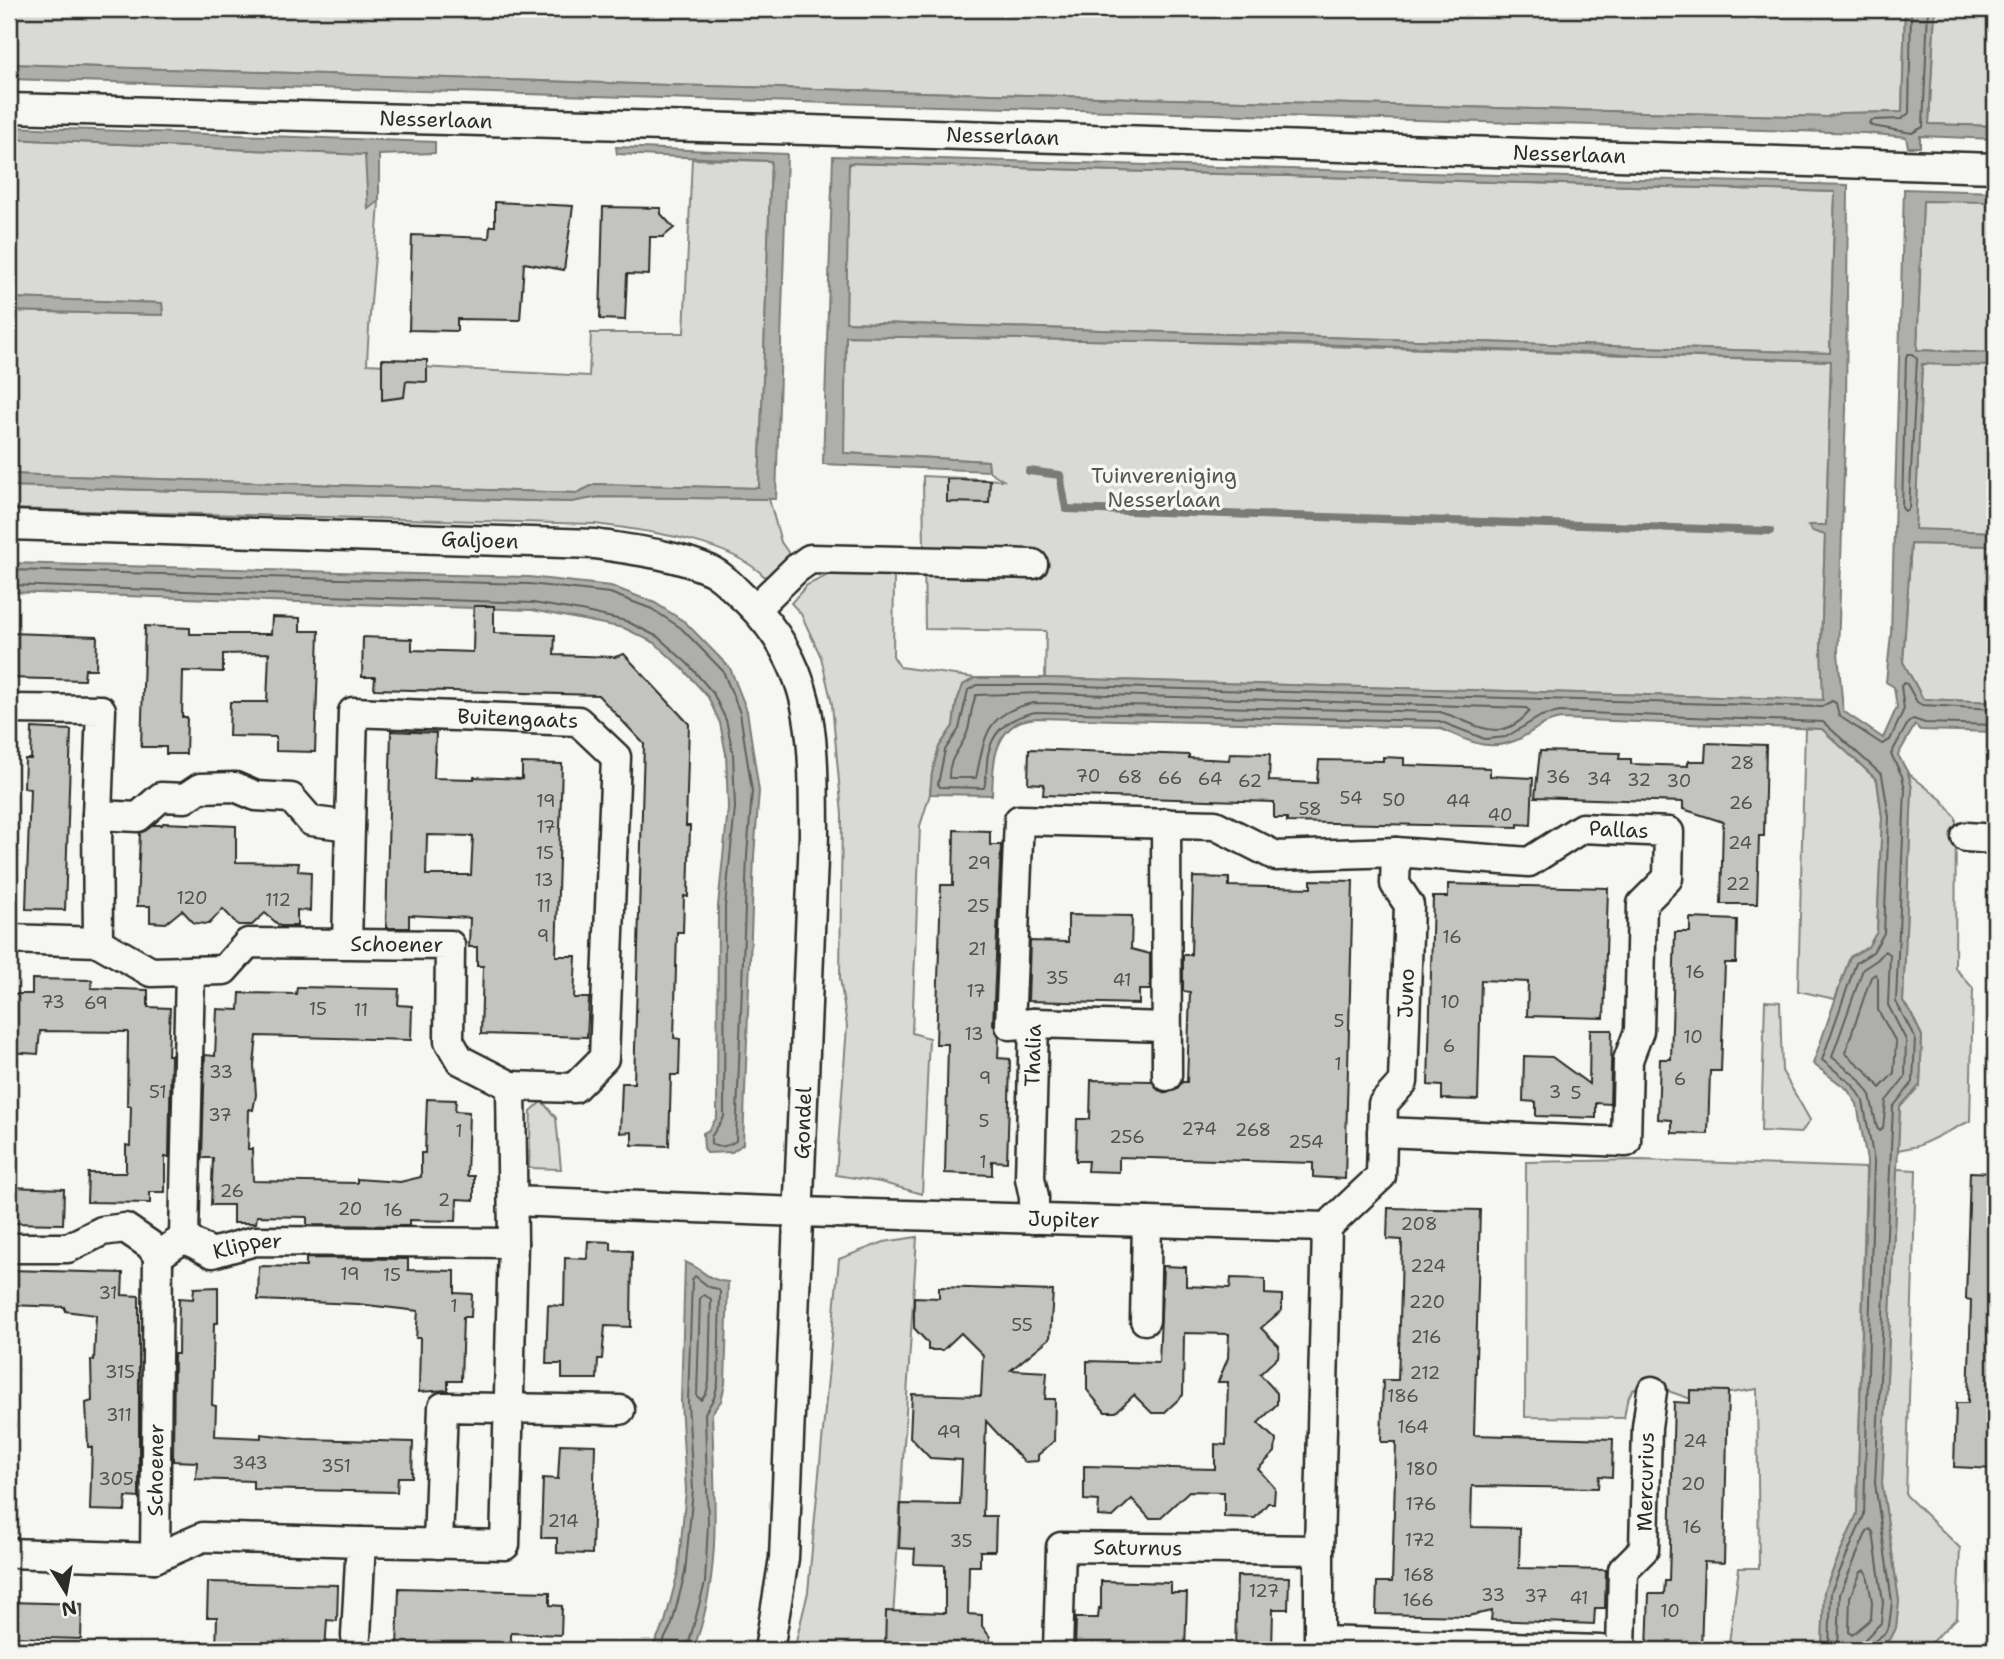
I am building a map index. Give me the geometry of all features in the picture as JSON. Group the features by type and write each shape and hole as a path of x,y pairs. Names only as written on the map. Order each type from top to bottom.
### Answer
{"street":[{"name":"Nesserlaan","path":"9,108 808,130 1995,168"},
{"name":"Galjoen","path":"9,525 595,544 654,553 712,571 755,609"},
{"path":"755,609 810,559 1033,564"},
{"name":"Gondel","path":"755,609 781,642 802,685 813,746 814,835 784,1558 769,1650"},
{"path":"9,709 101,710 97,815 98,942"},
{"name":"Buitengaats","path":"347,943 353,712 578,721 617,757 604,1058 574,1088 511,1086"},
{"path":"97,815 138,817 162,797 185,798 200,788 235,787 256,796 291,798 311,821 350,826"},
{"name":"Pallas","path":"1034,1023 1010,1026 1019,820 1215,825 1276,856 1396,852 1529,862 1582,828 1669,832 1668,878 1642,904 1639,1031 1628,1060 1626,1142 1382,1132"},
{"path":"1166,823 1167,1076"},
{"path":"1966,837 1995,839"},
{"name":"Juno","path":"1382,1132 1383,1104 1403,1082 1409,905 1395,884 1396,852"},
{"name":"Schoener","path":"9,939 98,942 151,972 224,970 248,943 450,945 449,1041 460,1060 511,1086"},
{"path":"184,1238 190,971"},
{"name":"Thalia","path":"1034,1219 1034,1197 1030,1178 1034,1023 1166,1027"},
{"path":"9,1553 155,1558 203,1537 505,1545 513,1243 511,1086"},
{"path":"1382,1132 1381,1176 1328,1227 1319,1550 1320,1646 1600,1650"},
{"path":"513,1201 799,1212"},
{"name":"Jupiter","path":"799,1212 1328,1227"},
{"path":"1145,1320 1147,1222"},
{"path":"9,1248 68,1248 102,1231 125,1227 150,1245 158,1256"},
{"name":"Klipper","path":"158,1256 184,1238 212,1253 255,1241 513,1243"},
{"name":"Schoener","path":"155,1558 158,1256"},
{"name":"Mercurius","path":"1621,1650 1623,1570 1644,1549 1647,1427 1652,1391"},
{"path":"438,1544 443,1408 620,1410"},
{"path":"356,1636 361,1542"},
{"name":"Saturnus","path":"1058,1650 1061,1547 1319,1550"}],"green space":[{"path":"9,9 1905,9 1902,112 1840,113 1827,117 9,64"},
{"path":"1935,9 1995,9 1995,126 1929,124"},
{"path":"9,139 366,155 369,209 379,201 367,364 589,376 591,333 684,333 692,159 771,161 759,488 595,484 577,493 9,474 9,311 163,315 162,303 9,298"},
{"path":"848,163 1835,192 1830,353 846,322"},
{"path":"1923,200 1995,202 1995,353 1917,350"},
{"name":"Tuinvereniging Nesserlaan","path":"846,336 1154,341 1831,361 1826,525 1809,526 1825,534 1821,647 1824,700 1045,678 1046,631 925,629 923,476 1003,480 989,471 988,461 843,453"},
{"path":"1922,364 1995,366 1995,532 1915,530"},
{"path":"9,486 571,502 599,497 769,499 781,542 792,558 765,577 749,564 708,545 661,534 595,524 9,509"},
{"path":"1911,544 1995,546 1995,702 1923,699 1903,662"},
{"path":"830,574 894,576 893,656 900,667 975,678 963,685 956,704 953,726 939,747 930,794 920,826 912,1033 929,1038 922,1194 880,1182 836,1175 847,1026 840,978 842,815 832,704 821,657 801,614 791,603 807,585"},
{"path":"1805,728 1822,729 1877,780 1882,817 1877,932 1868,947 1850,957 1835,999 1798,991"},
{"path":"1908,773 1942,800 1956,818 1955,968 1973,988 1970,1121 1918,1146 1898,1150 1900,1107 1920,1085 1922,1036 1903,1002 1912,788"},
{"path":"1765,1001 1780,1002 1782,1071 1810,1120 1801,1133 1761,1131"},
{"path":"542,1101 556,1118 561,1169 529,1168 531,1111"},
{"path":"1640,1160 1866,1168 1857,1514 1824,1591 1822,1650 1728,1650 1739,1568 1759,1568 1757,1389 1691,1399 1661,1386 1647,1385 1632,1390 1624,1418 1525,1417 1526,1162"},
{"path":"1897,1169 1916,1170 1906,1495 1960,1548 1957,1618 1923,1650 1874,1650 1891,1638 1896,1627 1899,1601 1882,1483"},
{"path":"917,1237 891,1650 794,1650 808,1592 839,1259 884,1242"}],"water":[{"path":"1905,9 1935,9 1929,124 1995,126 1995,139 1920,136 1920,147 1908,147 1906,137 1864,133 9,79 9,64 1827,117 1840,113 1902,112"},
{"path":"9,127 435,142 435,153 379,155 379,201 368,209 365,155 9,139"},
{"path":"616,147 787,154 776,499 599,497 571,502 9,486 9,474 577,493 595,484 759,488 771,161 617,154"},
{"path":"833,156 1848,185 1846,410 1838,652 1843,711 1883,738 1897,707 1894,687 1886,682 1891,634 1904,189 1995,192 1995,202 1923,201 1917,350 1995,353 1995,366 1922,364 1915,529 1995,532 1995,546 1911,544 1903,662 1923,699 1995,702 1995,732 1920,730 1915,725 1898,755 1908,773 1912,788 1903,1002 1922,1036 1920,1085 1900,1107 1882,1483 1899,1601 1896,1628 1891,1638 1874,1650 1822,1650 1824,1591 1857,1514 1867,1161 1857,1104 1847,1089 1813,1064 1850,957 1868,947 1877,932 1882,817 1877,780 1822,729 1560,719 1544,724 1510,743 1489,745 1470,741 1439,728 1036,718 1019,722 1004,736 996,754 992,795 930,794 939,747 953,726 956,704 963,685 975,678 1823,700 1821,647 1825,535 1812,531 1809,525 1826,525 1831,361 1310,344 846,336 844,453 988,461 989,471 823,464","holes":["849,163 1835,192 1830,353 846,322"]},
{"path":"9,298 162,303 163,315 9,311"},
{"path":"9,563 529,577 611,586 655,603 685,622 730,668 747,711 759,791 743,1144 732,1152 707,1153 703,1133 709,1130 717,1117 718,906 728,808 726,754 720,723 708,697 655,643 624,628 532,610 9,592"},
{"path":"685,1262 709,1277 728,1282 725,1384 721,1401 712,1413 715,1503 713,1563 703,1622 693,1650 651,1650 665,1622 678,1572 686,1490 681,1402"}],"building":[{"path":"495,202 573,206 564,270 524,263 520,320 457,319 457,331 409,330 412,235 489,238 490,226 495,226"},
{"path":"603,207 661,208 661,214 674,228 663,237 650,237 649,275 627,274 625,320 600,319"},
{"path":"382,359 427,360 427,382 406,381 404,397 382,400"},
{"path":"947,479 990,480 989,503 947,502"},
{"path":"474,606 494,606 494,633 555,635 554,655 615,657 624,654 689,724 686,826 690,826 688,897 684,896 683,932 677,932 674,1038 680,1039 679,1075 671,1075 669,1146 632,1145 632,1132 620,1133 622,1083 634,1083 644,744 598,695 374,689 375,677 362,677 363,637 412,639 412,650 473,652"},
{"path":"272,617 300,618 300,631 319,631 315,752 276,751 276,737 229,736 230,702 267,702 269,653 223,654 223,672 183,671 182,717 187,717 186,754 166,754 166,747 141,747 145,626 190,628 190,634 271,634"},
{"path":"9,633 97,636 96,669 85,669 84,680 9,678"},
{"path":"32,728 71,730 65,910 26,909 30,789 24,788 25,759 31,759"},
{"path":"391,731 436,733 434,778 522,779 522,763 562,764 556,956 576,956 574,998 589,998 587,1037 481,1034 483,966 477,966 477,947 469,947 470,918 409,915 409,928 386,928","holes":["427,835 473,836 471,875 426,875"]},
{"path":"1706,743 1766,745 1764,836 1759,836 1757,904 1721,904 1723,822 1683,809 1683,802 1535,797 1540,751 1620,753 1619,759 1631,759 1631,764 1688,766 1688,761 1705,761"},
{"path":"1029,749 1189,755 1189,758 1229,760 1230,753 1270,754 1269,781 1317,783 1319,760 1383,761 1383,757 1404,758 1404,765 1490,768 1490,776 1533,778 1531,825 1518,824 1518,827 1287,822 1287,818 1274,818 1274,802 1043,795 1044,784 1028,783"},
{"path":"163,823 236,826 236,862 299,863 298,871 311,872 310,911 297,910 297,926 280,926 265,913 252,925 238,925 223,909 209,924 194,923 182,910 166,923 150,922 150,906 137,906 140,833"},
{"path":"954,830 990,831 990,845 1001,845 993,1024 999,1036 998,1058 1010,1059 1009,1101 1007,1162 992,1161 992,1175 945,1173 948,1044 936,1044 941,885 953,885"},
{"path":"1193,877 1229,878 1229,886 1311,888 1311,880 1353,881 1345,1179 1313,1177 1313,1163 1119,1157 1119,1172 1087,1171 1088,1161 1076,1161 1077,1119 1090,1119 1091,1080 1152,1081 1158,1090 1166,1093 1176,1090 1182,1082 1187,1082 1190,992 1183,991 1183,955 1191,955"},
{"path":"1448,884 1608,888 1604,1018 1527,1016 1528,982 1481,980 1478,1100 1442,1099 1442,1086 1428,1085 1433,897 1448,897"},
{"path":"1068,915 1132,916 1131,949 1150,954 1150,990 1139,990 1139,1004 1028,1001 1030,941 1068,942"},
{"path":"1690,918 1737,920 1736,963 1725,963 1721,1071 1710,1071 1708,1134 1672,1133 1672,1120 1658,1119 1660,1059 1671,1059 1675,932 1690,932"},
{"path":"32,979 92,980 91,988 148,990 148,1007 170,1008 169,1157 165,1157 165,1192 150,1192 150,1203 87,1202 88,1173 126,1173 131,1106 127,1106 128,1032 40,1031 38,1054 9,1052 9,994 32,994"},
{"path":"297,987 399,989 398,1005 412,1006 411,1040 257,1036 254,1065 256,1095 253,1110 249,1109 248,1149 252,1149 253,1181 357,1183 357,1179 400,1182 421,1177 421,1153 425,1153 427,1099 456,1100 455,1111 469,1112 467,1176 474,1176 474,1200 457,1199 456,1221 409,1220 409,1226 307,1225 307,1217 257,1216 256,1223 233,1223 233,1205 211,1205 213,1158 202,1158 205,1055 215,1056 217,1009 239,1010 240,993 296,994"},
{"path":"1590,1030 1612,1030 1610,1104 1596,1103 1596,1118 1536,1116 1536,1102 1523,1101 1524,1056 1552,1057 1589,1084"},
{"path":"1970,1172 1995,1173 1995,1469 1954,1467 1956,1403 1968,1403 1971,1300 1966,1299"},
{"path":"9,1187 64,1189 63,1224 9,1223"},
{"path":"1388,1208 1480,1210 1474,1435 1613,1439 1612,1477 1599,1476 1598,1488 1472,1486 1471,1527 1520,1528 1519,1568 1606,1570 1605,1608 1595,1608 1594,1624 1491,1620 1492,1611 1468,1616 1376,1614 1377,1582 1392,1582 1396,1442 1381,1442 1383,1380 1398,1380 1401,1292 1402,1240 1387,1239"},
{"path":"588,1241 611,1242 611,1250 632,1251 631,1327 605,1326 597,1379 562,1379 562,1364 546,1364 548,1305 564,1306 565,1258 587,1259"},
{"path":"306,1258 408,1259 408,1270 455,1271 455,1293 472,1294 471,1317 463,1317 461,1381 448,1381 448,1390 419,1392 420,1338 416,1338 418,1311 358,1304 258,1300 259,1266 306,1267"},
{"path":"1163,1266 1186,1267 1186,1286 1230,1288 1231,1278 1265,1279 1265,1294 1282,1295 1282,1310 1261,1328 1279,1346 1278,1357 1260,1374 1277,1393 1277,1404 1258,1423 1276,1440 1275,1452 1258,1469 1275,1488 1274,1503 1268,1503 1255,1518 1224,1517 1224,1492 1189,1491 1160,1518 1149,1518 1132,1499 1113,1517 1098,1516 1099,1501 1084,1500 1084,1466 1215,1469 1215,1444 1226,1445 1228,1382 1218,1382 1228,1358 1229,1334 1184,1333 1183,1395 1164,1413 1152,1413 1134,1395 1116,1412 1105,1412 1087,1390 1087,1361 1159,1363"},
{"path":"9,1270 123,1273 122,1295 139,1296 139,1498 126,1497 125,1511 90,1510 92,1447 88,1447 86,1403 92,1401 91,1360 94,1360 96,1315 65,1311 65,1307 9,1305"},
{"path":"218,1287 218,1323 214,1323 212,1405 216,1406 215,1436 261,1438 261,1434 305,1439 413,1442 412,1477 398,1477 397,1492 253,1489 253,1481 196,1479 197,1462 173,1461 174,1354 178,1354 179,1298 193,1299 194,1288"},
{"path":"939,1287 1053,1291 1050,1338 1011,1370 1047,1372 1045,1399 1055,1399 1054,1441 1038,1455 1038,1461 1024,1462 986,1421 983,1516 996,1516 995,1551 980,1551 980,1566 969,1566 968,1614 982,1615 982,1626 990,1637 989,1650 885,1650 886,1611 945,1613 945,1565 914,1564 915,1549 899,1548 901,1504 960,1505 962,1460 930,1458 910,1437 912,1394 981,1396 983,1355 961,1333 943,1350 928,1350 928,1343 914,1328 914,1297 939,1298"},
{"path":"1690,1390 1728,1391 1724,1563 1704,1562 1701,1650 1647,1650 1649,1594 1664,1594 1665,1581 1669,1581 1674,1402 1690,1403"},
{"path":"560,1444 595,1445 592,1554 557,1553 557,1538 541,1538 543,1478 558,1479"},
{"path":"1237,1576 1289,1577 1288,1609 1273,1609 1272,1650 1235,1650"},
{"path":"1101,1581 1171,1583 1171,1593 1187,1593 1185,1650 1075,1650 1076,1618 1098,1618 1099,1608 1101,1609"},
{"path":"208,1582 338,1585 337,1621 327,1620 325,1650 216,1650 217,1617 207,1617"},
{"path":"399,1588 550,1592 550,1605 562,1606 561,1635 511,1633 511,1650 397,1650"},
{"path":"9,1602 82,1604 81,1639 9,1637"}],"waterway":[{"path":"1029,471 1060,475 1066,509 1770,531"}]}
